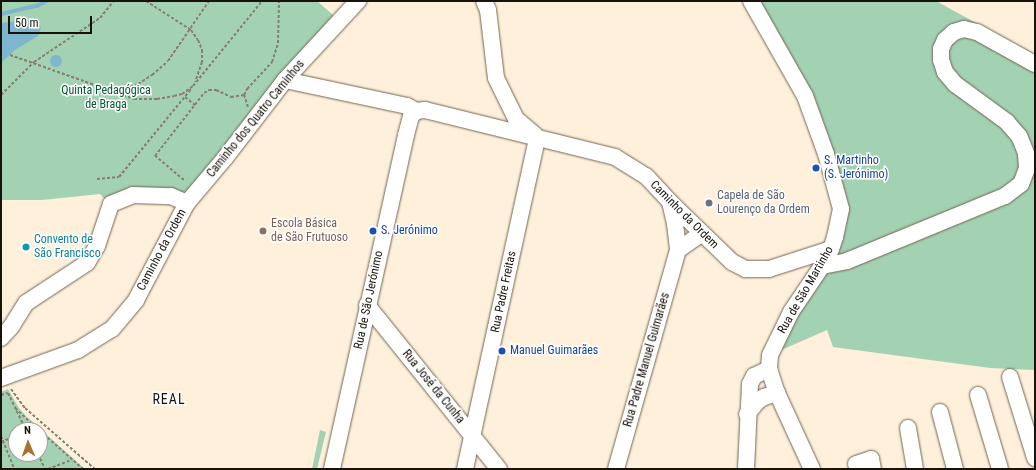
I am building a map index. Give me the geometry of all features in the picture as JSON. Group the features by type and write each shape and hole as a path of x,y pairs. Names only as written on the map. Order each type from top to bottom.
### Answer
{"street":[{"name":"Caminho dos Quatro Caminhos","path":"187,203 225,158 285,80 358,1"},
{"name":"Caminho da Ordem","path":"484,1 488,10 496,78 516,119 537,138"},
{"name":"Rua de São Martinho","path":"751,1 805,96 826,154 841,209 831,249 822,266 791,312 770,355 769,369 777,393 812,469"},
{"path":"822,266 854,258 1005,196 1021,184 1027,168 1026,153 1019,136 1007,122 955,84 945,72 941,60 941,49 944,40 954,32 964,29 977,32 1035,64"},
{"name":"Caminho da Ordem","path":"285,80 407,106 416,111 425,110 615,157 646,176 670,202 732,262 746,269 769,269 831,249"},
{"name":"Rua de São Jerónimo","path":"332,469 367,305 411,116 416,111"},
{"name":"Rua Padre Freitas","path":"465,469 537,138"},
{"name":"Caminho da Ordem","path":"1,338 11,327 26,303 87,263 98,246 111,204 133,195 171,196 187,203 136,300 112,328 78,350 1,378"},
{"name":"Rua Padre Manuel Guimarães","path":"616,469 678,250 676,224 670,202"},
{"path":"678,250 702,233"},
{"name":"Rua José da Cunha","path":"367,305 499,469"},
{"path":"750,469 747,414 750,384 754,376 769,369"},
{"path":"1010,377 1035,458"},
{"path":"747,414 758,401 777,393"},
{"path":"978,395 1000,469"},
{"path":"940,412 955,469"},
{"path":"908,428 915,469"},
{"path":"856,464 871,459 873,469"}],"path":[{"path":"1,95 34,62 100,18 114,1"},
{"path":"10,55 34,62 114,93 134,99 157,99 182,94 193,86 200,73 202,50 191,30 146,1"},
{"path":"114,93 138,84 152,76 168,61 191,30 209,1"},
{"path":"97,179 119,176 262,1"},
{"path":"250,109 244,95 247,89 272,62 278,43 279,1"},
{"path":"184,180 155,156 195,105 209,90 216,90 231,97 244,95"},
{"path":"185,96 195,105"},
{"path":"1,395 8,393 22,422"},
{"path":"13,393 24,408 95,469"},
{"path":"14,407 31,422"},
{"path":"1,436 14,469"},
{"path":"48,438 82,469"},
{"path":"47,469 72,460"}],"green space":[{"name":"Quinta Pedagógica de Braga","path":"1,1 317,1 340,21 187,203 171,196 108,203 100,194 42,200 1,200"},
{"path":"751,1 936,1 1035,55 1035,370 990,368 833,347 827,330 770,355 841,209 826,154"},
{"path":"8,389 19,408 33,422 8,422 8,462 48,462 48,436 85,469 1,469 1,392"},
{"path":"320,430 326,432 317,469 312,469"}],"water":[{"path":"30,20 38,23 41,28 38,36 15,50 1,63 1,23"},
{"path":"58,55 61,56 61,66 54,67 51,66 50,59 51,56"}],"waterway":[{"path":"1,14 37,6 47,1"}],"place":[{"name":"S. Martinho (S. Jerónimo)","path":"816,168"},
{"name":"Capela de São Lourenço da Ordem","path":"709,203"},
{"name":"Escola Básica de São Frutuoso","path":"263,231"},
{"name":"S. Jerónimo","path":"373,231"},
{"name":"Convento de São Francisco","path":"26,247"},
{"name":"Manuel Guimarães","path":"502,351"}],"district":[{"name":"REAL","path":"169,399"}]}
